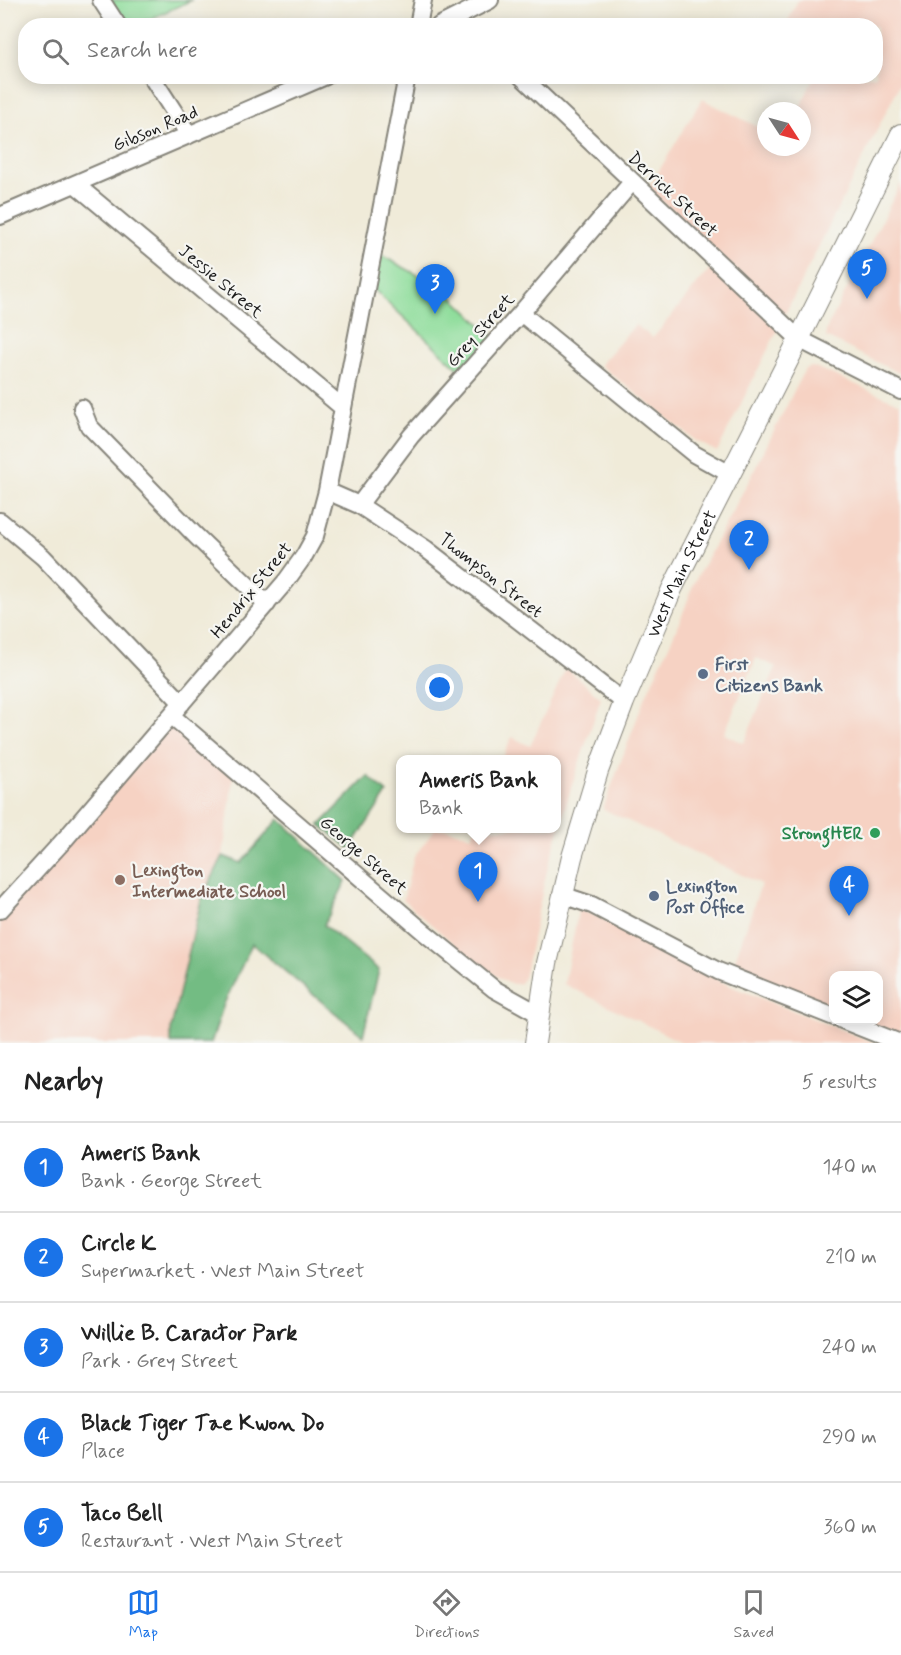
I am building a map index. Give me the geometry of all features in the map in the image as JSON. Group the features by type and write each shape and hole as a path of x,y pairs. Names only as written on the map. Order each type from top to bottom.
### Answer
{"main road":[{"name":"West Main Street","path":"535,1043 547,963 562,895 584,815 624,702 672,589 901,134"}],"street":[{"path":"101,0 113,18"},
{"path":"420,18 423,0"},
{"path":"459,18 490,0"},
{"path":"156,84 189,135"},
{"name":"Gibson Road","path":"0,216 307,84"},
{"name":"Hendrix Street","path":"0,910 177,710 267,604 315,536 327,491 406,84"},
{"name":"Derrick Street","path":"529,84 799,339 901,392"},
{"name":"Grey Street","path":"359,506 411,436 520,314 632,182"},
{"name":"Jessie Street","path":"75,184 342,407"},
{"path":"520,314 694,454 730,474"},
{"path":"82,408 88,426 196,536 267,604"},
{"name":"Thompson Street","path":"327,491 359,506 426,549 624,702"},
{"name":"George Street","path":"0,521 43,557 177,710 425,933 503,995 539,1014"},
{"path":"562,895 592,905 718,970 829,1015"},
{"path":"855,1025 900,1043"}],"shaded area":[{"path":"798,0 901,0 901,82 785,314 648,189 702,99 757,126 757,156 811,156 811,102 802,102 811,84 883,84 883,18 789,18"},
{"path":"901,183 901,374 826,337 826,330"},
{"path":"713,265 778,329 717,452 695,440 600,365 635,325 653,338"},
{"path":"817,368 901,404 901,1036 874,1025 883,1025 883,971 829,971 829,1006 733,966 761,884 603,809 644,700 680,621 694,583 805,369","holes":["756,658 776,667 744,743 724,734"]},
{"path":"566,668 601,698 561,822 561,755 504,755 512,737 530,746"},
{"name":"Lexington Intermediate School","path":"172,716 234,770 223,856 201,900 171,1028 171,1043 0,1043 0,909"},
{"path":"432,833 461,833 472,836 473,833 558,833 546,874 524,978 519,984 501,979 469,957 403,900 414,857"},
{"path":"579,907 730,986 875,1043 683,1043 564,984"}],"green space":[{"path":"110,0 192,0 153,18 122,18"},
{"path":"373,251 444,289 497,340 465,375 367,283"},
{"path":"368,776 387,793 350,849 320,825"},
{"path":"279,819 346,881 324,925 379,970 363,1036 252,944 224,1004 211,1043 171,1043 171,1028 201,900 223,856 241,863"}],"place":[{"name":"Taco Bell","path":"867,299"},
{"name":"Willie B. Caractor Park","path":"435,314"},
{"name":"Circle K","path":"749,570"},
{"name":"First Citizens Bank","path":"703,674"},
{"name":"StrongHER","path":"875,833"},
{"name":"Lexington Intermediate School","path":"120,880"},
{"name":"Lexington Post Office","path":"654,896"},
{"name":"Ameris Bank","path":"478,902"},
{"name":"Black Tiger Tae Kwon Do","path":"849,916"}]}
